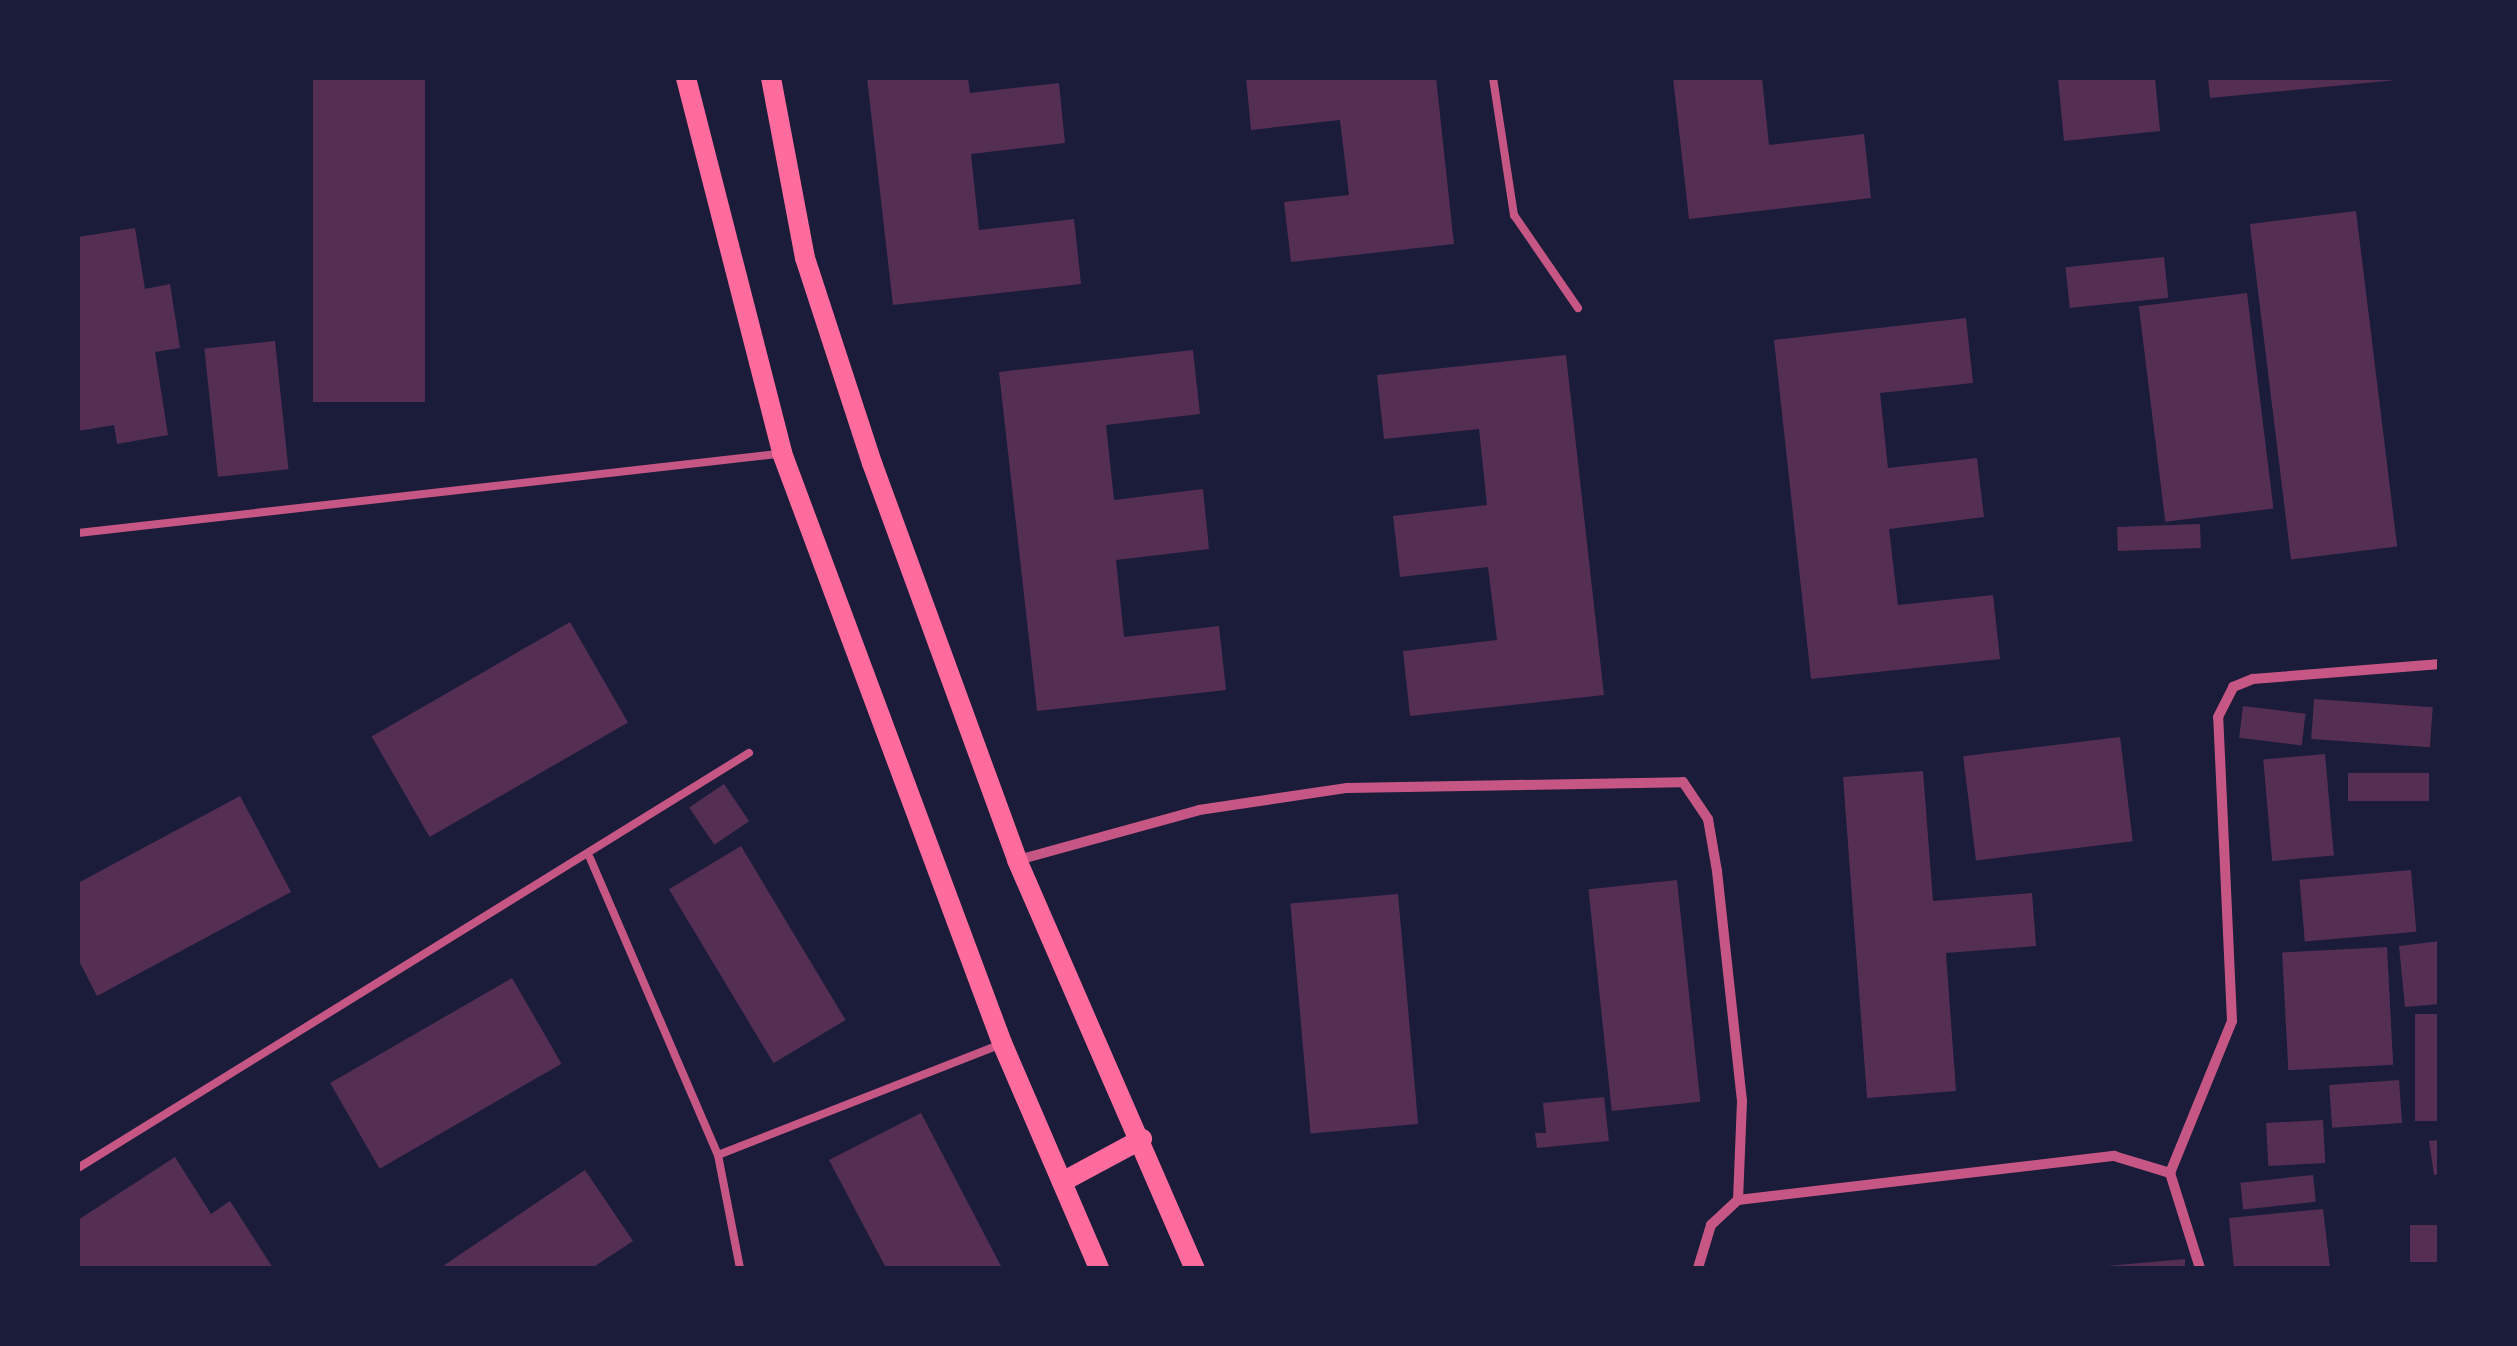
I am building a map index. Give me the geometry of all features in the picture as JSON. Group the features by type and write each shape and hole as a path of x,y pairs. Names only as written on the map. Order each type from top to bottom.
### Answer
{"main road":[{"path":"686,78 782,454 1002,1043 1099,1268"},
{"path":"771,78 805,258 1017,860 1142,1139 1194,1268"},
{"path":"1062,1182 1142,1139"}],"street":[{"path":"2200,1268 2170,1173 2232,1021 2218,716 2234,687 2252,678 2440,664"},
{"path":"1017,860 1199,810 1347,788 1683,782 1708,819 1717,870 1742,1101 1738,1200"},
{"path":"1698,1268 1711,1225 1738,1200 2114,1156 2170,1173"}],"lane":[{"path":"1493,78 1514,215 1578,308"},
{"path":"78,533 782,454"},
{"path":"78,1168 590,858 749,753"},
{"path":"590,858 718,1155 740,1268"},
{"path":"718,1155 1002,1043"}],"building":[{"path":"313,78 425,78 425,402 313,402"},
{"path":"867,78 968,78 970,93 1059,83 1065,143 971,154 979,230 1074,219 1081,284 893,305"},
{"path":"1246,78 1436,78 1454,244 1291,262 1284,202 1349,195 1340,120 1251,130"},
{"path":"1673,78 1762,78 1769,145 1864,134 1871,198 1689,219"},
{"path":"2058,78 2155,78 2160,131 2064,141"},
{"path":"2208,78 2396,78 2396,80 2210,98"},
{"path":"2356,211 2397,546 2291,560 2250,224"},
{"path":"135,228 145,289 170,284 180,348 155,352 168,435 117,444 114,425 78,431 78,237"},
{"path":"2164,257 2168,298 2070,308 2066,267"},
{"path":"2247,293 2273,508 2165,522 2139,306"},
{"path":"1966,318 1973,383 1880,393 1888,468 1977,458 1984,517 1889,529 1898,605 1993,595 2000,659 1811,679 1774,340"},
{"path":"275,341 288,469 218,477 204,348"},
{"path":"1193,350 1200,414 1106,425 1114,500 1203,489 1209,549 1116,560 1124,637 1219,626 1226,690 1037,711 999,372"},
{"path":"1566,355 1604,695 1410,716 1403,651 1497,640 1488,567 1400,577 1393,516 1487,505 1479,429 1384,439 1377,375"},
{"path":"2200,524 2201,548 2118,551 2117,527"},
{"path":"570,622 628,722 430,837 372,737"},
{"path":"2314,699 2433,707 2430,747 2311,739"},
{"path":"2243,706 2306,714 2302,745 2239,738"},
{"path":"2120,737 2133,841 1976,860 1963,756"},
{"path":"2325,754 2334,856 2272,861 2263,759"},
{"path":"1923,771 1933,901 2032,893 2036,946 1946,953 1956,1091 1867,1098 1843,777"},
{"path":"2348,773 2429,773 2429,801 2348,801"},
{"path":"724,784 749,821 714,845 689,807"},
{"path":"240,796 291,892 97,996 78,959 78,883"},
{"path":"741,846 846,1020 774,1063 669,889"},
{"path":"2411,870 2416,932 2305,942 2299,880"},
{"path":"1677,880 1700,1102 1612,1111 1588,889"},
{"path":"1398,894 1418,1124 1311,1134 1290,903"},
{"path":"2440,941 2440,1004 2405,1007 2399,946"},
{"path":"2387,947 2393,1065 2288,1070 2282,952"},
{"path":"512,978 562,1064 380,1169 330,1083"},
{"path":"2415,1014 2440,1014 2440,1121 2415,1121"},
{"path":"2399,1080 2402,1123 2332,1128 2329,1085"},
{"path":"1604,1097 1609,1141 1537,1148 1535,1133 1546,1133 1543,1103"},
{"path":"921,1113 1002,1268 886,1268 829,1160"},
{"path":"2323,1120 2325,1163 2268,1166 2266,1123"},
{"path":"2440,1140 2440,1174 2434,1175 2429,1141"},
{"path":"175,1157 211,1214 230,1201 273,1268 78,1268 78,1220"},
{"path":"585,1170 633,1241 592,1268 440,1268"},
{"path":"2313,1175 2316,1202 2243,1209 2240,1183"},
{"path":"2323,1209 2330,1268 2234,1268 2229,1218"},
{"path":"2410,1225 2440,1225 2440,1262 2410,1262"},
{"path":"2185,1259 2185,1268 2107,1268 2107,1266"}]}
